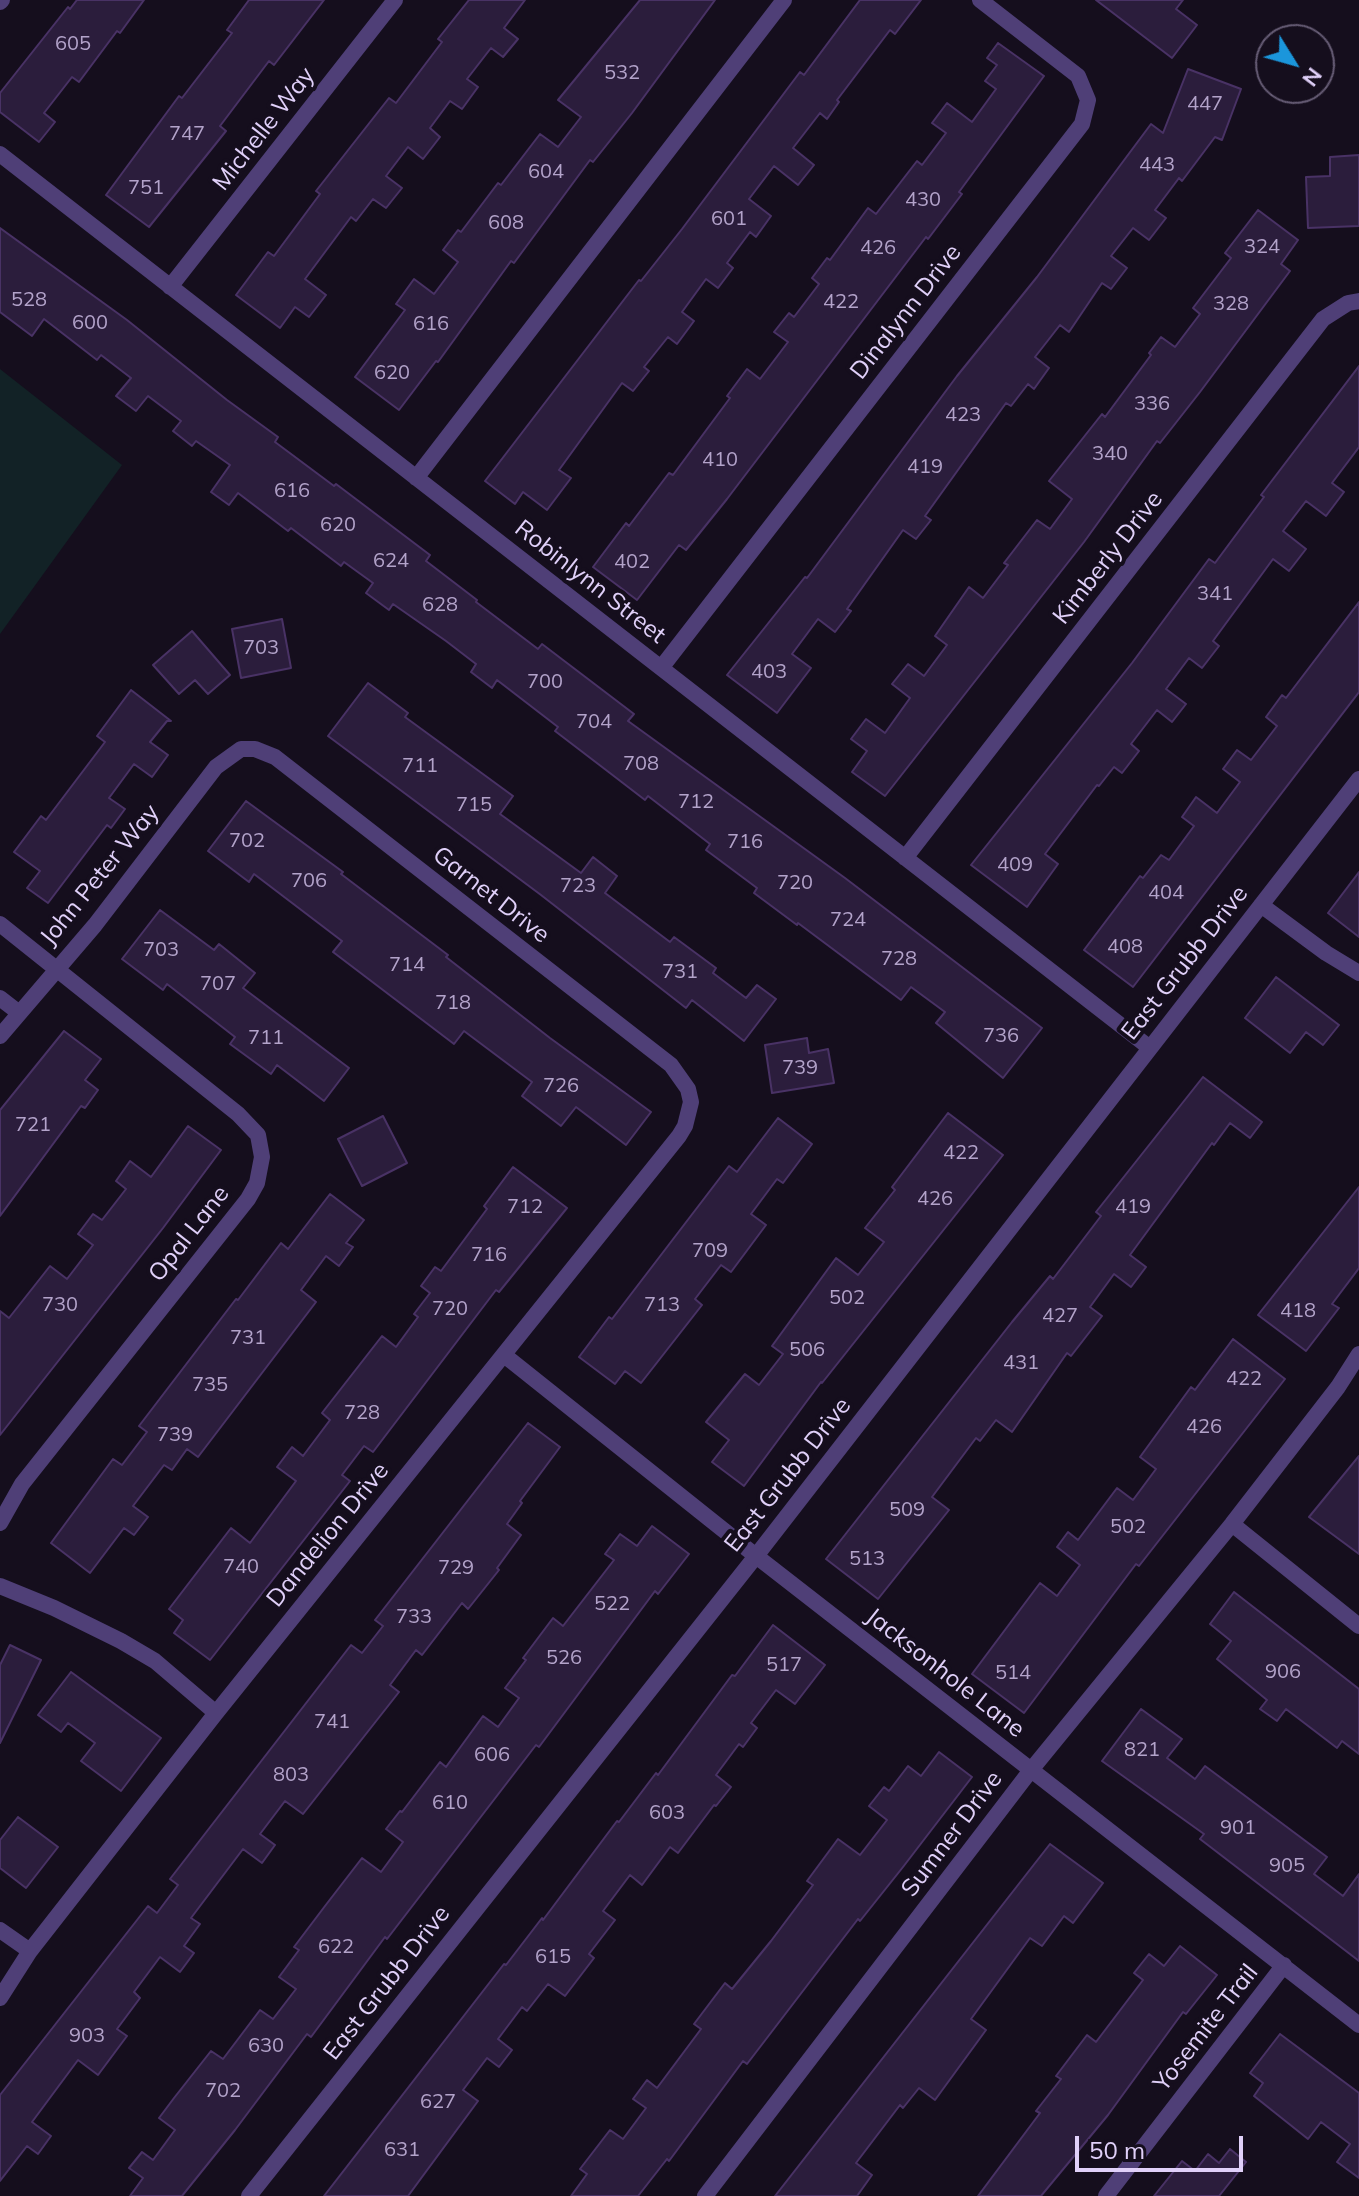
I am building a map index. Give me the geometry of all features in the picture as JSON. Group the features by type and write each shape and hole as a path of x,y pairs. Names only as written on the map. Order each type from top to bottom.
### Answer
{"street":[{"name":"Michelle Way","path":"170,287 395,0"},
{"path":"416,478 784,0"},
{"name":"Dinalynn Drive","path":"661,668 1082,124 1088,100 1078,76 980,0"},
{"name":"Robinlynn Street","path":"0,154 1150,1048"},
{"name":"Kimberly Drive","path":"905,858 1323,319 1348,303 1359,301"},
{"name":"John Peter Way","path":"0,1036 95,925 216,767 241,749"},
{"name":"Garnet Drive","path":"241,749 255,749 275,757 671,1065 688,1089 691,1102"},
{"name":"East Grubb Drive","path":"249,2196 756,1556 1359,779"},
{"path":"1261,905 1359,973"},
{"name":"Opal Lane","path":"0,924 250,1125 258,1135 262,1157 260,1171 248,1199 22,1484 0,1523"},
{"path":"0,998 18,1012"},
{"name":"Dandelion Drive","path":"0,1998 30,1951 216,1713 679,1136 691,1102"},
{"name":"Sumner Drive","path":"705,2196 1031,1770 1232,1524 1338,1387 1359,1354"},
{"name":"Jacksonhole Lane","path":"504,1355 756,1556 1359,2025"},
{"path":"1232,1524 1359,1626"},
{"path":"0,1586 54,1608 144,1654 216,1713"},
{"path":"0,1930 30,1951"},
{"name":"Yosemite Trail","path":"1106,2196 1284,1965"}],"shaded area":[{"path":"0,369 122,465 0,634"}],"building":[{"path":"77,0 144,0 79,82 72,77 44,113 55,122 39,142 0,112 0,93 68,7 70,9"},
{"path":"249,0 324,0 274,65 269,61 220,126 226,131 149,227 106,195 179,96 182,98 232,33 227,30"},
{"path":"469,0 525,0 504,28 518,39 503,57 491,48 467,79 478,87 462,109 450,101 430,128 440,137 423,159 408,147 386,176 402,188 386,208 373,199 356,221 351,217 305,279 326,295 309,317 295,307 280,328 236,295 268,252 274,256 320,194 316,191 389,98 396,103 442,42 438,39"},
{"path":"640,0 715,0 632,113 593,162 590,160 399,410 355,377 405,310 396,304 414,279 434,294 458,262 443,250 458,230 461,232 498,183 501,185 540,134 558,147 581,117 558,100"},
{"path":"860,0 921,0 895,34 890,30 837,100 839,102 827,119 820,113 793,148 814,165 798,185 774,166 749,199 771,216 756,237 750,232 727,263 733,268 718,288 706,279 682,312 694,321 677,344 668,337 644,367 649,371 633,391 622,383 559,470 571,478 547,510 523,492 515,504 485,481 800,72 804,75"},
{"path":"1096,0 1183,0 1176,9 1197,25 1172,58"},
{"path":"998,43 1044,76 959,192 962,194 727,499 686,550 679,545 637,600 593,567 669,473 673,475 730,398 727,396 747,369 760,379 788,342 774,332 789,313 794,317 819,284 812,278 827,258 830,260 868,208 876,214 917,161 922,165 946,133 932,123 947,103 972,122 996,89 985,81 997,65 987,58"},
{"path":"1188,69 1241,89 1222,140 1215,137 1182,181 1179,178 1155,210 1166,218 1149,240 1133,228 1111,256 1127,268 1111,289 1102,283 1069,332 1060,325 1035,357 1049,368 1034,389 1028,384 1011,406 1006,403 925,516 931,520 916,539 903,530 847,609 851,611 835,632 818,619 792,654 811,668 777,713 727,675 807,578 957,376 1037,277 1151,124 1163,133"},
{"path":"1359,155 1359,226 1308,228 1306,177 1330,176 1330,157"},
{"path":"1258,210 1298,240 1281,264 1290,271 1200,392 1160,443 1157,441 1084,542 885,796 852,772 867,751 851,739 866,719 885,733 910,698 892,684 908,664 924,676 947,645 935,636 969,587 983,598 1008,565 1004,563 1037,520 1050,529 1072,499 1049,481 1102,414 1105,417 1161,337 1175,347 1200,314 1193,308 1231,258 1225,253"},
{"path":"0,228 127,320 278,437 275,442 430,555 426,561 476,602 538,649 542,644 634,714 628,721 845,878 1042,1028 1003,1078 936,1023 945,1012 911,987 901,1000 754,893 757,888 706,850 710,844 648,796 645,800 555,731 558,727 497,680 492,688 471,672 476,664 446,641 393,604 389,610 366,593 373,583 344,562 341,566 291,528 288,531 238,493 229,505 211,492 230,465 196,441 192,446 173,431 181,421 148,396 136,411 116,396 131,378 101,355 97,360 44,319 32,336 0,312"},
{"path":"1359,366 1359,447 1332,483 1344,492 1326,516 1306,501 1283,531 1306,549 1289,571 1273,559 1213,641 1219,646 1202,668 1189,658 1166,689 1186,704 1172,722 1157,710 1131,744 1139,751 1122,773 1114,767 1097,785 1045,854 1058,864 1027,907 971,865 1132,663 1209,559 1215,563 1264,497 1261,495"},
{"path":"1359,602 1359,692 1133,987 1084,950 1140,876 1143,878 1161,855 1169,860 1194,826 1182,817 1196,797 1217,813 1240,782 1223,769 1237,750 1251,760 1277,726 1266,717 1282,695 1286,698"},
{"path":"282,619 291,668 241,678 232,629"},
{"path":"192,631 230,675 208,694 195,680 179,694 153,665"},
{"path":"368,683 408,713 405,717 513,796 500,814 581,873 593,857 617,876 605,893 670,942 674,937 716,968 713,973 746,998 757,985 776,999 744,1041 692,1000 686,1008 328,736"},
{"path":"131,690 171,721 167,721 150,742 168,755 152,777 134,764 109,798 125,809 111,828 107,825 48,903 27,888 40,871 14,852 41,816 46,820 105,742 97,736"},
{"path":"246,801 343,872 341,874 550,1038 651,1112 626,1145 576,1107 561,1126 522,1096 532,1082 464,1031 454,1044 333,952 342,941 254,874 249,882 208,851"},
{"path":"1359,872 1359,937 1328,913"},
{"path":"160,910 214,950 219,944 255,973 243,988 349,1068 324,1101 277,1065 271,1074 230,1044 235,1037 167,984 163,990 122,959"},
{"path":"1276,977 1339,1025 1323,1045 1306,1032 1290,1053 1245,1018"},
{"path":"64,1031 101,1059 85,1080 98,1090 85,1108 81,1106 0,1216 0,1110"},
{"path":"807,1038 809,1053 828,1049 834,1083 772,1093 765,1045"},
{"path":"1203,1077 1262,1122 1250,1138 1230,1123 1214,1145 1212,1143 1130,1255 1146,1267 1131,1287 1114,1274 1090,1307 1102,1316 1071,1356 1067,1353 1012,1432 996,1420 980,1441 976,1438 932,1497 949,1510 878,1599 826,1559 1012,1322 1050,1276 1053,1279 1101,1216 1096,1212"},
{"path":"948,1113 1003,1155 821,1382 744,1486 712,1462 729,1440 706,1422 745,1374 759,1385 783,1354 772,1346 836,1258 858,1275 884,1242 865,1228"},
{"path":"383,1116 407,1163 362,1186 338,1139"},
{"path":"778,1118 812,1144 783,1183 777,1179 751,1214 766,1225 731,1272 721,1265 695,1299 702,1305 641,1383 625,1371 615,1384 579,1357 609,1317 612,1319 729,1166 737,1172"},
{"path":"188,1126 221,1150 0,1435 0,1311 9,1318 50,1266 67,1279 93,1245 78,1234 93,1214 102,1220 126,1189 116,1181 130,1161 151,1177"},
{"path":"513,1167 567,1208 499,1292 496,1290 373,1452 364,1446 342,1475 350,1481 210,1660 174,1633 183,1620 169,1609 231,1528 250,1543 296,1481 277,1467 292,1447 303,1456 330,1420 322,1413 382,1336 396,1347 418,1317 414,1314 430,1293 421,1286 435,1267 441,1271 487,1209 484,1206"},
{"path":"1359,1187 1359,1268 1332,1304 1339,1308 1306,1351 1258,1315"},
{"path":"330,1194 364,1220 346,1243 353,1247 339,1266 326,1256 301,1290 316,1302 198,1457 187,1449 172,1470 164,1465 133,1506 148,1517 134,1535 124,1528 90,1573 51,1543 113,1459 122,1465 147,1432 139,1426 236,1299 281,1243 288,1249"},
{"path":"1233,1339 1285,1379 1139,1566 1136,1564 1024,1713 972,1674 1040,1583 1057,1596 1080,1565 1057,1547 1068,1532 1078,1540 1117,1488 1133,1500 1156,1469 1140,1457 1191,1387 1195,1390"},
{"path":"528,1423 560,1447 507,1524 521,1535 497,1568 499,1570 468,1609 462,1603 422,1655 416,1650 390,1685 399,1692 303,1814 285,1801 260,1834 275,1845 262,1863 243,1849 191,1918 200,1924 184,1946 194,1953 180,1972 160,1957 134,1992 140,1998 117,2029 127,2036 98,2075 78,2060 32,2122 51,2136 38,2154 27,2146 0,2181 0,2095 148,1906 157,1913 178,1885 170,1879 351,1645 362,1653 383,1626 375,1620"},
{"path":"1359,1456 1359,1554 1309,1517"},
{"path":"652,1526 689,1554 658,1594 655,1591 539,1747 536,1745 387,1939 385,1937 311,2037 307,2034 182,2196 130,2196 143,2178 129,2168 142,2152 153,2160 175,2130 159,2118 174,2098 211,2051 223,2059 260,2010 273,2019 296,1989 279,1977 299,1950 294,1947 325,1906 362,1858 381,1872 403,1842 386,1829 400,1811 440,1762 446,1767 483,1716 498,1727 519,1698 505,1688 526,1660 523,1658 553,1618 563,1626 614,1560 605,1554 620,1534 637,1546"},
{"path":"1234,1592 1359,1689 1359,1754 1342,1741 1337,1748 1286,1709 1277,1721 1260,1709 1267,1700 1217,1659 1231,1641 1210,1624"},
{"path":"773,1625 825,1665 795,1704 776,1690 751,1723 757,1728 743,1747 739,1744 716,1775 731,1787 678,1853 670,1847 642,1885 630,1875 603,1911 615,1920 589,1954 594,1958 565,1996 548,1984 527,2011 522,2007 498,2039 512,2050 499,2067 487,2058 463,2090 478,2101 408,2196 324,2196 504,1964 543,1920 617,1821 656,1773 658,1775"},
{"path":"10,1645 41,1660 0,1743 0,1665"},
{"path":"71,1672 161,1738 121,1791 81,1761 95,1743 68,1723 61,1732 38,1715"},
{"path":"1141,1709 1182,1739 1167,1758 1195,1779 1205,1766 1327,1857 1314,1874 1343,1896 1359,1874 1359,1961 1200,1839 1204,1834 1102,1761"},
{"path":"939,1752 972,1777 747,2064 743,2061 669,2161 667,2159 638,2196 571,2196 587,2174 580,2169 610,2130 623,2139 646,2108 633,2099 647,2080 657,2088 701,2029 694,2024 725,1983 732,1989 771,1941 813,1885 807,1881 838,1839 860,1855 887,1820 869,1806 884,1787 889,1791 908,1766 921,1776"},
{"path":"18,1817 58,1847 26,1888 0,1868 0,1840"},
{"path":"1050,1844 1103,1883 1073,1923 1064,1916 1042,1946 1030,1938 971,2019 986,2030 935,2100 919,2088 903,2108 900,2105 856,2163 872,2175 857,2196 775,2196"},
{"path":"1180,1946 1217,1975 1186,2014 1183,2012 1108,2115 1041,2196 978,2196 1040,2113 1036,2111 1061,2079 1056,2076 1087,2035 1096,2042 1143,1980 1134,1973 1149,1954 1164,1966"},
{"path":"1280,2034 1359,2093 1359,2178 1337,2162 1350,2144 1321,2122 1308,2139 1254,2096 1263,2083 1250,2073"},
{"path":"1230,2149 1246,2162 1219,2196 1154,2196 1182,2161 1195,2171 1208,2154 1219,2163"}]}
